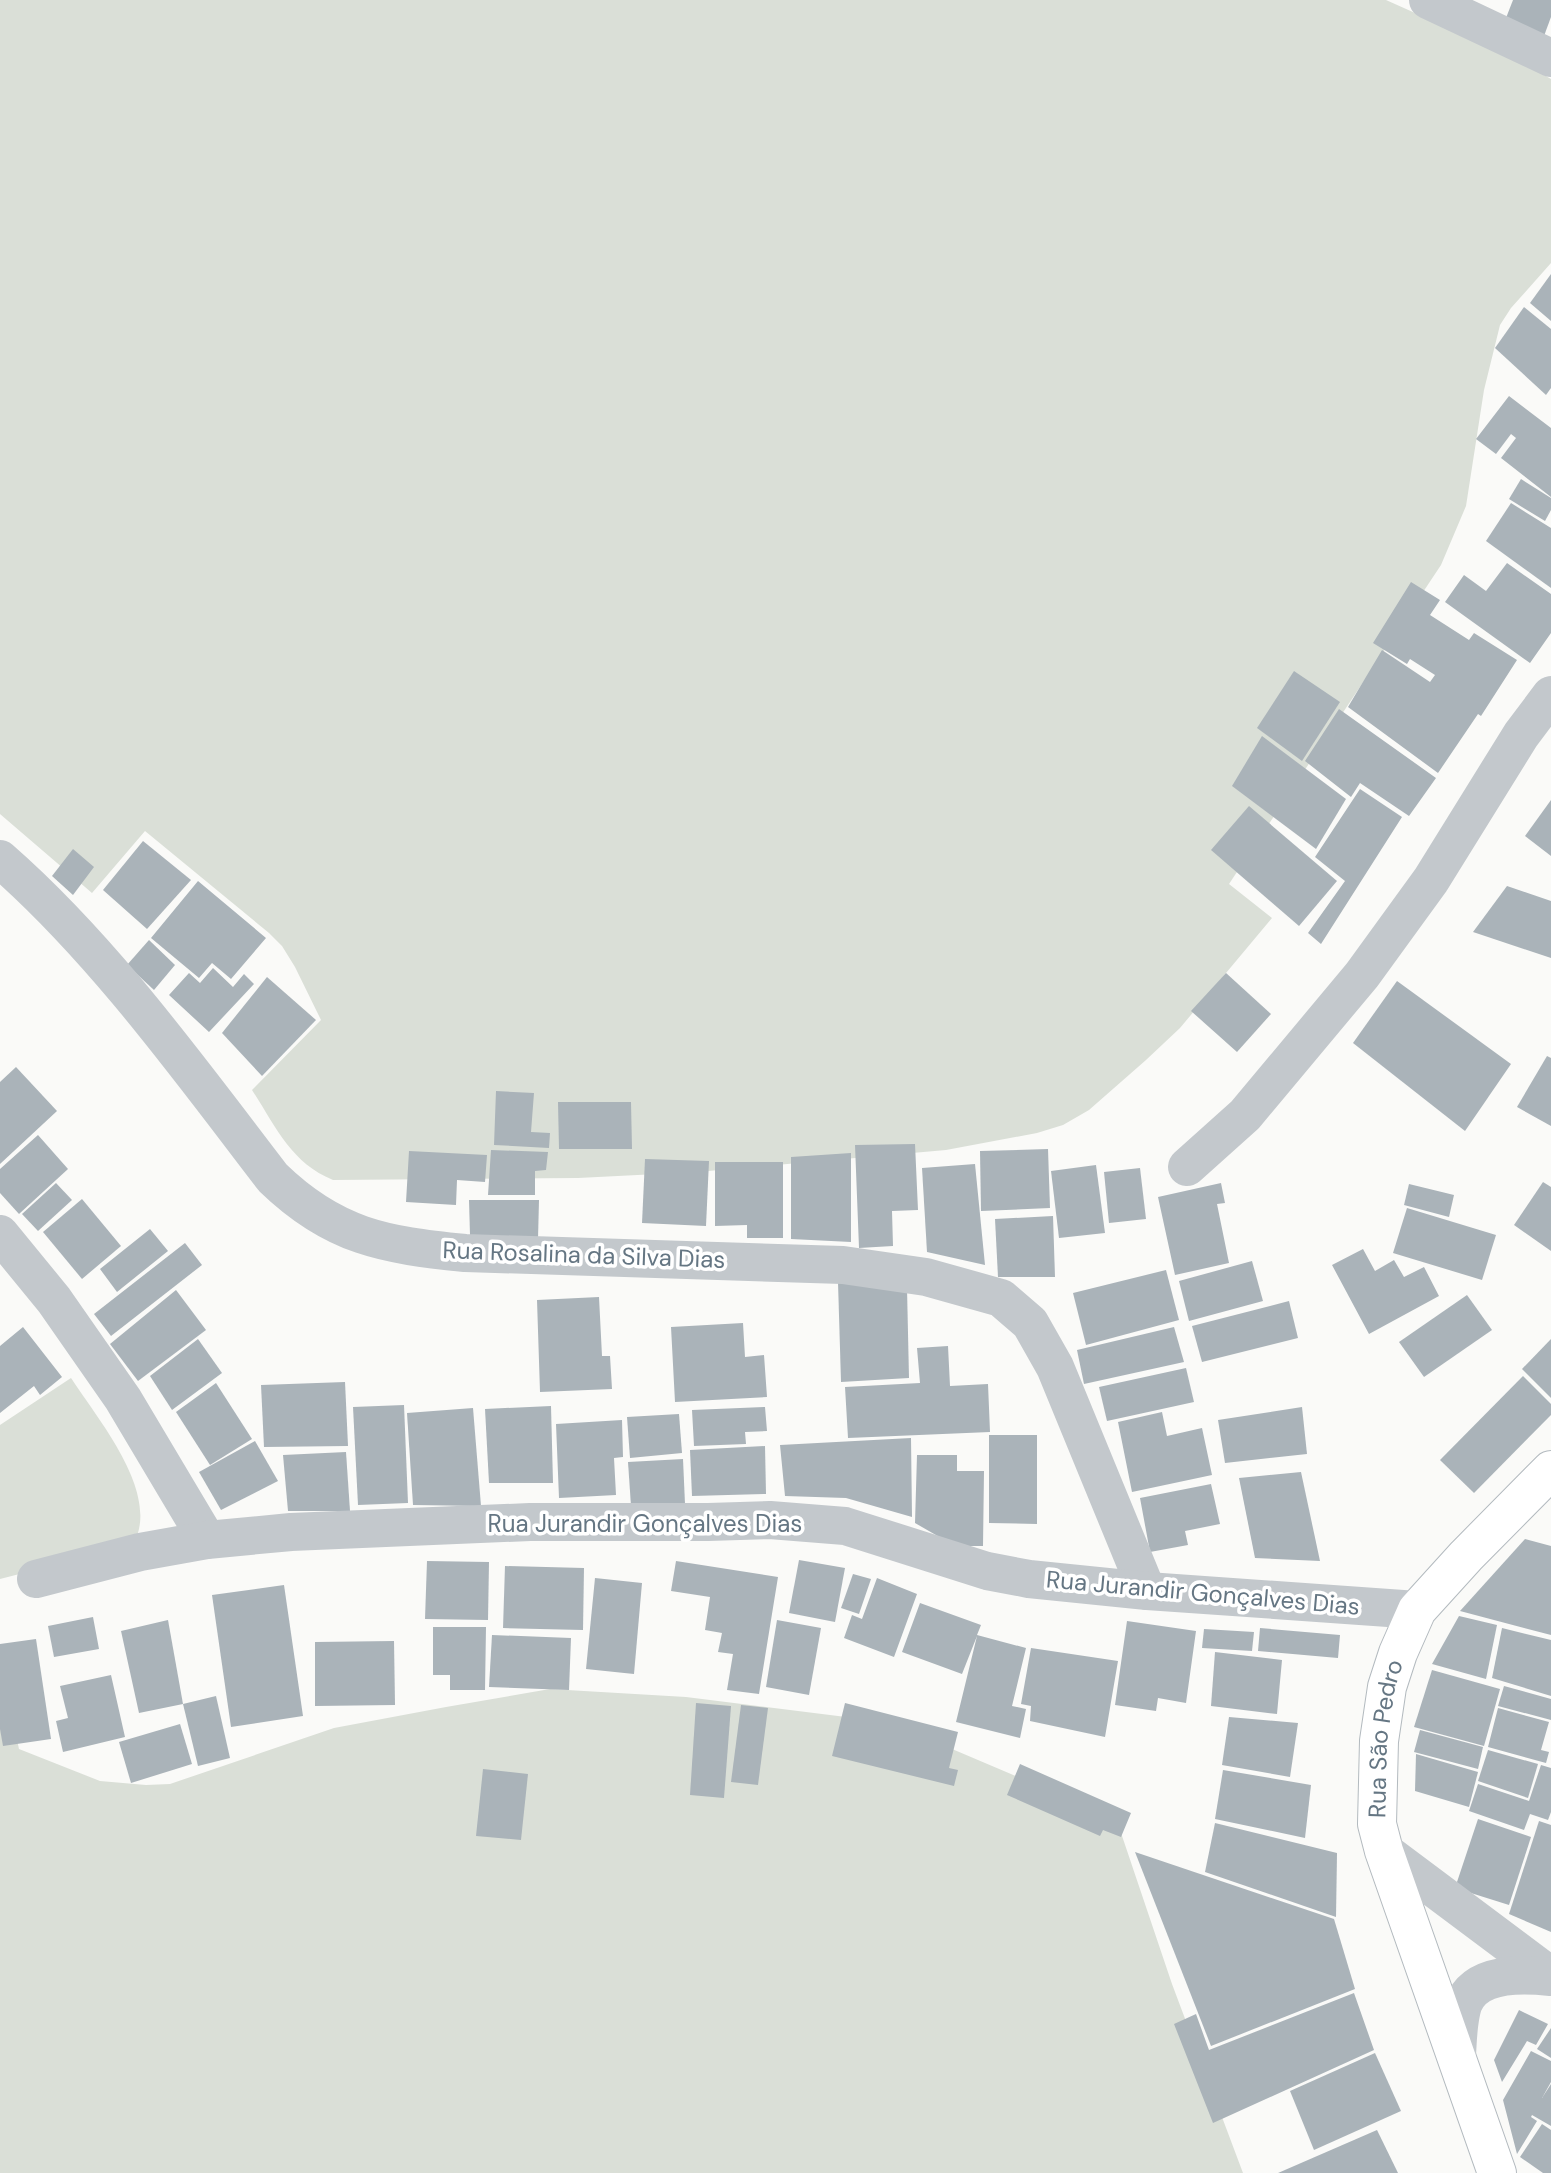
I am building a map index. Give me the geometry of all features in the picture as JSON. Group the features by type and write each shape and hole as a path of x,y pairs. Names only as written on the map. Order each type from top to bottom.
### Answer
{"street":[{"path":"1428,0 1551,58"},
{"path":"1187,1167 1245,1115 1362,975 1431,880 1521,735 1551,695"},
{"name":"Rua Rosalina da Silva Dias","path":"0,859 51,908 122,986 274,1178 291,1195 332,1224 376,1240 465,1253 843,1265 926,1277 1001,1298 1030,1323 1055,1367 1147,1591"},
{"path":"0,1234 54,1300 123,1399 207,1540"},
{"name":"Rua São Pedro","path":"1497,2173 1384,1851 1377,1824 1378,1741 1387,1687 1417,1610 1551,1470"},
{"name":"Rua Jurandir Gonçalves Dias","path":"36,1579 139,1552 207,1540 291,1532 530,1522 770,1520 845,1527 987,1571 1029,1579 1147,1591 1417,1610"},
{"path":"1384,1851 1551,1977"},
{"path":"1457,2055 1463,2006 1475,1988 1491,1980 1514,1975 1551,1977"}],"shaded area":[{"path":"0,0 1386,0 1509,55 1551,79 1551,263 1511,308 1500,325 1484,390 1466,506 1441,565 1229,884 1272,918 1180,1028 1089,1110 1063,1125 1037,1133 946,1150 697,1172 578,1178 333,1180 318,1173 295,1154 252,1090 321,1020 282,946 145,831 92,893 0,814"},
{"path":"71,1378 108,1432 131,1475 138,1496 140,1516 137,1536 121,1548 0,1579 0,1425"},
{"path":"0,1662 19,1749 100,1781 146,1785 170,1784 334,1728 550,1689 686,1697 870,1720 905,1729 1070,1799 1118,1824 1172,1984 1243,2173 0,2173"}],"building":[{"path":"1513,0 1551,0 1551,17 1544,36 1506,18"},
{"path":"1551,274 1551,321 1530,303"},
{"path":"1524,307 1551,329 1551,388 1546,395 1495,348"},
{"path":"1509,396 1551,428 1551,497 1501,458 1516,438 1511,434 1496,454 1476,439"},
{"path":"1521,479 1551,498 1551,510 1545,521 1509,499"},
{"path":"1511,503 1551,528 1551,588 1486,541"},
{"path":"1507,563 1551,594 1551,633 1530,663 1445,602 1464,575 1486,591"},
{"path":"1411,582 1440,600 1430,615 1469,640 1474,633 1517,660 1481,716 1478,714 1438,773 1348,707 1382,650 1430,682 1435,675 1410,659 1407,664 1373,643"},
{"path":"1294,671 1340,702 1302,761 1257,728"},
{"path":"1339,709 1436,778 1409,816 1360,783 1351,797 1305,761"},
{"path":"1262,736 1346,799 1316,849 1232,786"},
{"path":"1360,789 1402,817 1321,944 1308,933 1345,881 1315,857"},
{"path":"1551,800 1551,856 1525,836"},
{"path":"1249,806 1337,881 1299,926 1211,850"},
{"path":"143,841 191,880 147,929 103,890"},
{"path":"73,849 94,867 73,895 52,876"},
{"path":"198,881 266,938 231,979 212,963 199,978 151,938"},
{"path":"1507,886 1551,901 1551,958 1473,932"},
{"path":"149,940 175,965 154,990 127,965"},
{"path":"213,968 233,987 244,974 254,984 209,1032 169,995 189,973 200,983"},
{"path":"1226,973 1271,1014 1237,1052 1191,1011"},
{"path":"267,977 316,1020 262,1076 222,1033"},
{"path":"1397,981 1511,1064 1465,1131 1353,1043"},
{"path":"1547,1056 1551,1058 1551,1126 1517,1107"},
{"path":"16,1067 57,1111 0,1164 0,1082"},
{"path":"496,1091 534,1093 531,1132 550,1133 549,1148 494,1145"},
{"path":"558,1102 631,1102 632,1149 559,1149"},
{"path":"38,1135 68,1169 19,1214 0,1193 0,1169"},
{"path":"915,1144 918,1210 892,1211 893,1246 859,1248 855,1145"},
{"path":"1048,1149 1050,1208 981,1211 980,1151"},
{"path":"491,1150 548,1152 546,1170 535,1171 535,1195 488,1195"},
{"path":"409,1151 487,1155 485,1182 457,1180 456,1205 406,1202"},
{"path":"851,1153 851,1242 791,1239 791,1157"},
{"path":"645,1159 709,1161 706,1226 642,1223"},
{"path":"715,1162 783,1162 783,1238 747,1238 747,1225 715,1226"},
{"path":"975,1164 985,1265 927,1252 922,1168"},
{"path":"1096,1165 1105,1233 1059,1238 1051,1171"},
{"path":"1140,1168 1146,1219 1109,1223 1104,1172"},
{"path":"1543,1182 1551,1187 1551,1251 1514,1225"},
{"path":"56,1183 72,1200 38,1231 22,1214"},
{"path":"1221,1183 1225,1203 1217,1204 1229,1263 1175,1275 1158,1197"},
{"path":"1409,1184 1454,1195 1449,1217 1404,1205"},
{"path":"82,1199 121,1246 82,1279 43,1232"},
{"path":"469,1200 539,1200 538,1239 470,1235"},
{"path":"1407,1208 1496,1235 1482,1280 1393,1253"},
{"path":"1053,1216 1055,1277 998,1277 995,1219"},
{"path":"150,1229 168,1251 117,1292 100,1269"},
{"path":"185,1243 202,1265 111,1336 94,1314"},
{"path":"1363,1249 1375,1271 1394,1260 1404,1277 1424,1267 1439,1296 1369,1334 1332,1265"},
{"path":"1252,1261 1263,1301 1189,1321 1179,1281"},
{"path":"1166,1270 1179,1320 1086,1345 1073,1293"},
{"path":"838,1282 907,1288 909,1378 841,1382"},
{"path":"176,1290 206,1330 138,1381 110,1344"},
{"path":"1467,1295 1492,1330 1424,1377 1399,1342"},
{"path":"599,1297 602,1356 610,1356 612,1389 540,1392 537,1300"},
{"path":"1289,1301 1298,1338 1202,1362 1192,1326"},
{"path":"743,1323 745,1357 764,1355 767,1397 675,1402 671,1327"},
{"path":"23,1327 62,1377 40,1395 34,1386 0,1413 0,1346"},
{"path":"1174,1327 1184,1362 1084,1384 1077,1350"},
{"path":"198,1339 222,1373 172,1410 150,1376"},
{"path":"1551,1339 1551,1398 1522,1369"},
{"path":"948,1346 950,1386 988,1384 990,1432 848,1438 845,1387 920,1383 917,1348"},
{"path":"1186,1368 1194,1402 1107,1421 1099,1387"},
{"path":"1523,1376 1551,1404 1551,1415 1474,1493 1440,1460"},
{"path":"345,1382 348,1446 264,1447 261,1385"},
{"path":"216,1383 252,1439 210,1465 176,1412"},
{"path":"404,1405 408,1503 358,1505 353,1407"},
{"path":"551,1406 553,1483 489,1483 485,1409"},
{"path":"765,1407 767,1431 745,1432 746,1444 694,1446 692,1410"},
{"path":"1302,1407 1307,1454 1225,1463 1218,1420"},
{"path":"473,1408 481,1506 413,1505 407,1413"},
{"path":"1162,1412 1167,1436 1202,1428 1212,1475 1132,1492 1118,1422"},
{"path":"679,1414 682,1453 630,1458 627,1417"},
{"path":"622,1420 623,1457 614,1458 616,1495 559,1498 556,1424"},
{"path":"989,1435 1037,1435 1037,1524 989,1523"},
{"path":"911,1438 912,1517 846,1498 785,1496 780,1445"},
{"path":"255,1441 278,1481 221,1510 199,1472"},
{"path":"765,1446 766,1494 692,1496 690,1450"},
{"path":"346,1452 350,1511 288,1511 283,1455"},
{"path":"917,1455 957,1455 957,1471 984,1471 983,1546 955,1546 915,1523"},
{"path":"683,1459 685,1504 631,1506 628,1462"},
{"path":"1301,1472 1320,1561 1255,1558 1239,1478"},
{"path":"1211,1484 1220,1524 1185,1531 1188,1545 1150,1552 1140,1498"},
{"path":"1525,1539 1551,1546 1551,1635 1460,1611"},
{"path":"799,1560 845,1568 835,1622 789,1613"},
{"path":"427,1561 489,1562 488,1620 425,1619"},
{"path":"676,1561 778,1577 759,1694 727,1690 733,1654 718,1652 722,1633 705,1630 710,1597 671,1591"},
{"path":"505,1566 584,1568 583,1630 503,1628"},
{"path":"853,1574 871,1579 859,1614 841,1608"},
{"path":"595,1578 642,1583 634,1674 586,1669"},
{"path":"877,1578 917,1594 894,1657 844,1638 852,1615 862,1619"},
{"path":"284,1585 303,1716 231,1727 212,1595"},
{"path":"920,1603 981,1625 977,1635 1026,1648 1012,1706 1026,1709 1020,1738 956,1722 977,1636 962,1674 902,1652"},
{"path":"1459,1616 1497,1625 1486,1679 1432,1664"},
{"path":"93,1617 99,1649 54,1657 48,1626"},
{"path":"168,1620 183,1704 139,1713 121,1631"},
{"path":"777,1620 821,1628 809,1695 766,1687"},
{"path":"1127,1621 1196,1631 1186,1703 1158,1698 1156,1711 1115,1705"},
{"path":"433,1627 486,1627 485,1690 450,1690 450,1675 433,1675"},
{"path":"1260,1628 1340,1635 1338,1658 1258,1651"},
{"path":"1502,1628 1551,1640 1551,1696 1492,1678"},
{"path":"1204,1629 1254,1632 1252,1651 1202,1648"},
{"path":"492,1635 571,1638 569,1690 489,1687"},
{"path":"36,1639 51,1739 3,1746 0,1729 0,1644"},
{"path":"394,1641 395,1705 315,1706 315,1642"},
{"path":"1031,1648 1118,1661 1105,1737 1030,1721 1031,1706 1021,1704"},
{"path":"1215,1652 1282,1660 1277,1714 1211,1706"},
{"path":"1432,1670 1500,1689 1484,1746 1414,1727"},
{"path":"111,1675 125,1737 63,1752 56,1721 68,1718 60,1686"},
{"path":"1504,1686 1551,1699 1551,1720 1498,1706"},
{"path":"216,1696 230,1758 198,1766 183,1704"},
{"path":"696,1703 731,1706 724,1798 690,1795"},
{"path":"845,1703 958,1732 949,1768 958,1770 954,1786 832,1756"},
{"path":"741,1705 768,1708 758,1785 731,1782"},
{"path":"1498,1708 1549,1722 1541,1750 1549,1752 1546,1763 1488,1747"},
{"path":"1229,1717 1298,1723 1290,1777 1222,1765"},
{"path":"180,1724 192,1764 131,1783 119,1742"},
{"path":"1420,1730 1483,1747 1478,1769 1414,1752"},
{"path":"1488,1750 1538,1764 1528,1798 1478,1781"},
{"path":"1416,1754 1478,1772 1469,1807 1415,1791"},
{"path":"1020,1764 1131,1813 1121,1837 1103,1830 1100,1836 1007,1795"},
{"path":"1541,1765 1551,1768 1551,1812 1548,1820 1530,1814 1524,1830 1469,1811 1478,1784 1529,1801"},
{"path":"483,1769 528,1774 521,1840 476,1836"},
{"path":"1223,1770 1311,1785 1305,1838 1215,1819"},
{"path":"1478,1819 1531,1837 1509,1905 1455,1888"},
{"path":"1539,1821 1551,1825 1551,1932 1509,1914"},
{"path":"1215,1823 1337,1853 1336,1917 1205,1872"},
{"path":"1135,1852 1334,1919 1355,1989 1211,2046"},
{"path":"1354,1993 1374,2050 1213,2123 1174,2024 1196,2014 1209,2050"},
{"path":"1519,2010 1548,2024 1536,2045 1527,2041 1502,2082 1494,2060"},
{"path":"1551,2028 1551,2058 1537,2049"},
{"path":"1531,2051 1551,2061 1551,2082 1542,2098 1551,2084 1551,2126 1532,2115 1537,2121 1517,2154 1503,2100"},
{"path":"1375,2053 1401,2111 1314,2150 1290,2091"},
{"path":"1542,2124 1551,2130 1551,2173 1543,2173 1520,2157"},
{"path":"1377,2130 1398,2173 1278,2173"}]}
